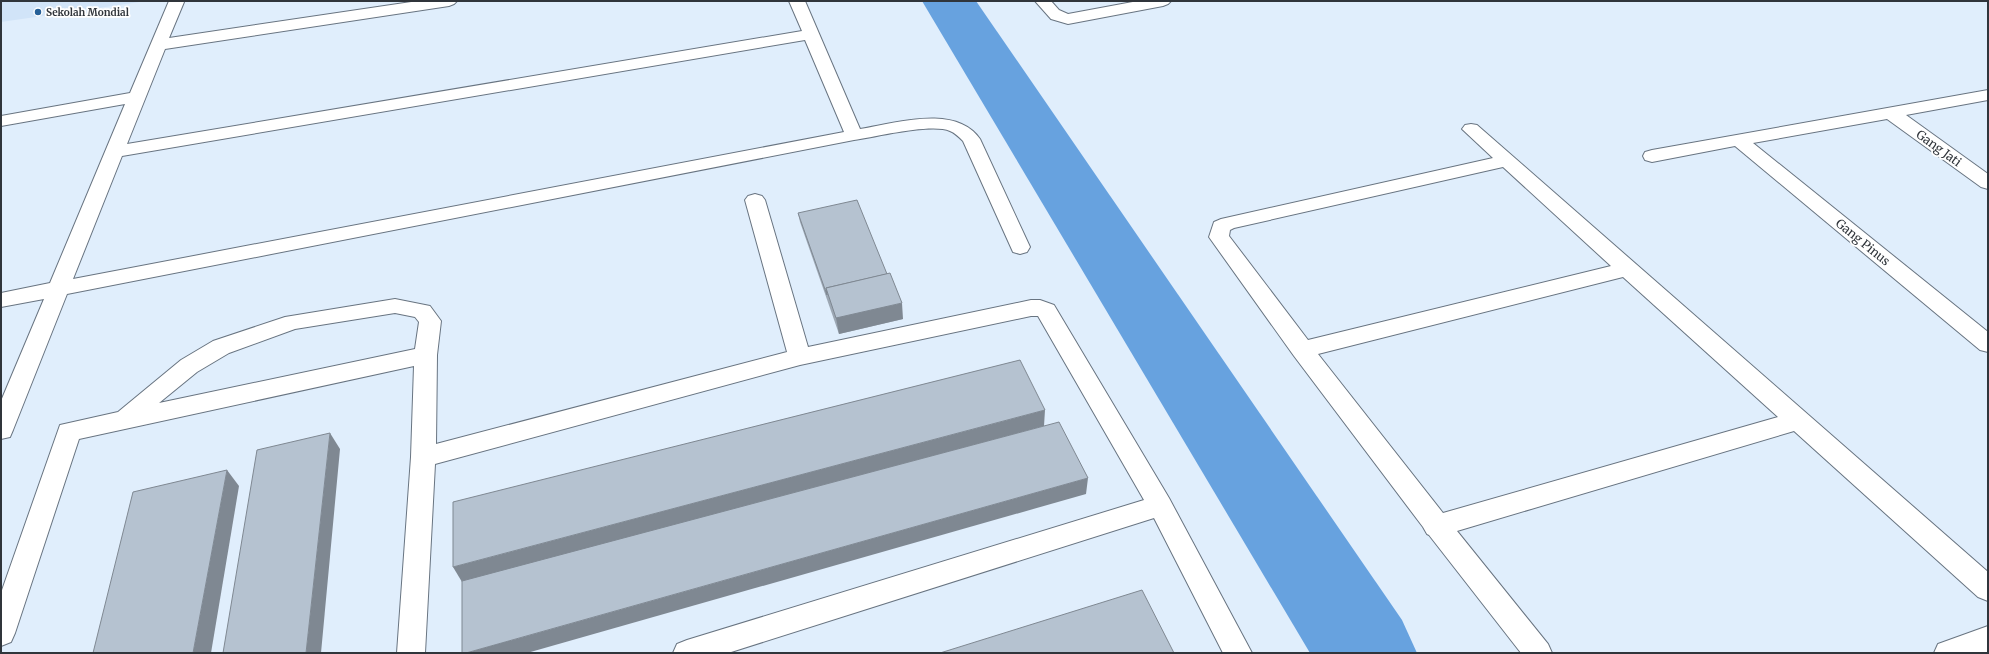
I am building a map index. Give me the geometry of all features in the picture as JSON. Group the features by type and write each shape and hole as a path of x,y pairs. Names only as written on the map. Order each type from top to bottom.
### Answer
{"street":[{"path":"158,45 449,1"},
{"path":"797,1 854,135"},
{"path":"1043,1 1053,14 1059,18 1068,19 1163,1"},
{"path":"1,430 176,2"},
{"path":"115,152 811,34"},
{"path":"1652,156 1988,95"},
{"path":"1,121 137,97"},
{"name":"Gang Jati","path":"1891,113 1988,183"},
{"path":"1,300 854,135 938,123 954,126 964,131 972,139 1020,247"},
{"path":"1471,129 1988,589"},
{"name":"Gang Pinus","path":"1738,140 1988,344"},
{"path":"1506,161 1228,223 1221,227 1220,237 1302,350 1436,526 1538,653"},
{"path":"755,200 800,357"},
{"path":"1302,350 1627,269"},
{"path":"124,419 196,362 221,347 293,322 395,306 422,311 430,321 426,355 423,457 411,653"},
{"path":"423,457 800,357 1031,308 1040,308 1046,310 1160,505 1238,653"},
{"path":"1,633 69,432 426,355"},
{"path":"1436,526 1798,420"},
{"path":"687,653 1160,505"},
{"path":"1948,653 1988,639"}],"shaded area":[{"name":"Sekolah Mondial","path":"1,1 147,1 1,22"}],"building":[{"path":"857,200 887,274 826,288 827,295 798,213"},
{"path":"890,273 902,303 836,318 826,288"},
{"path":"1020,360 1045,410 453,567 453,502"},
{"path":"1059,422 1088,478 462,653 462,581"},
{"path":"330,433 306,653 223,653 257,450"},
{"path":"227,470 193,653 93,653 133,492"},
{"path":"1142,590 1174,653 940,653"}],"waterway":[{"path":"949,1 1366,653"}],"place":[{"name":"Sekolah Mondial","path":"38,12"}]}
